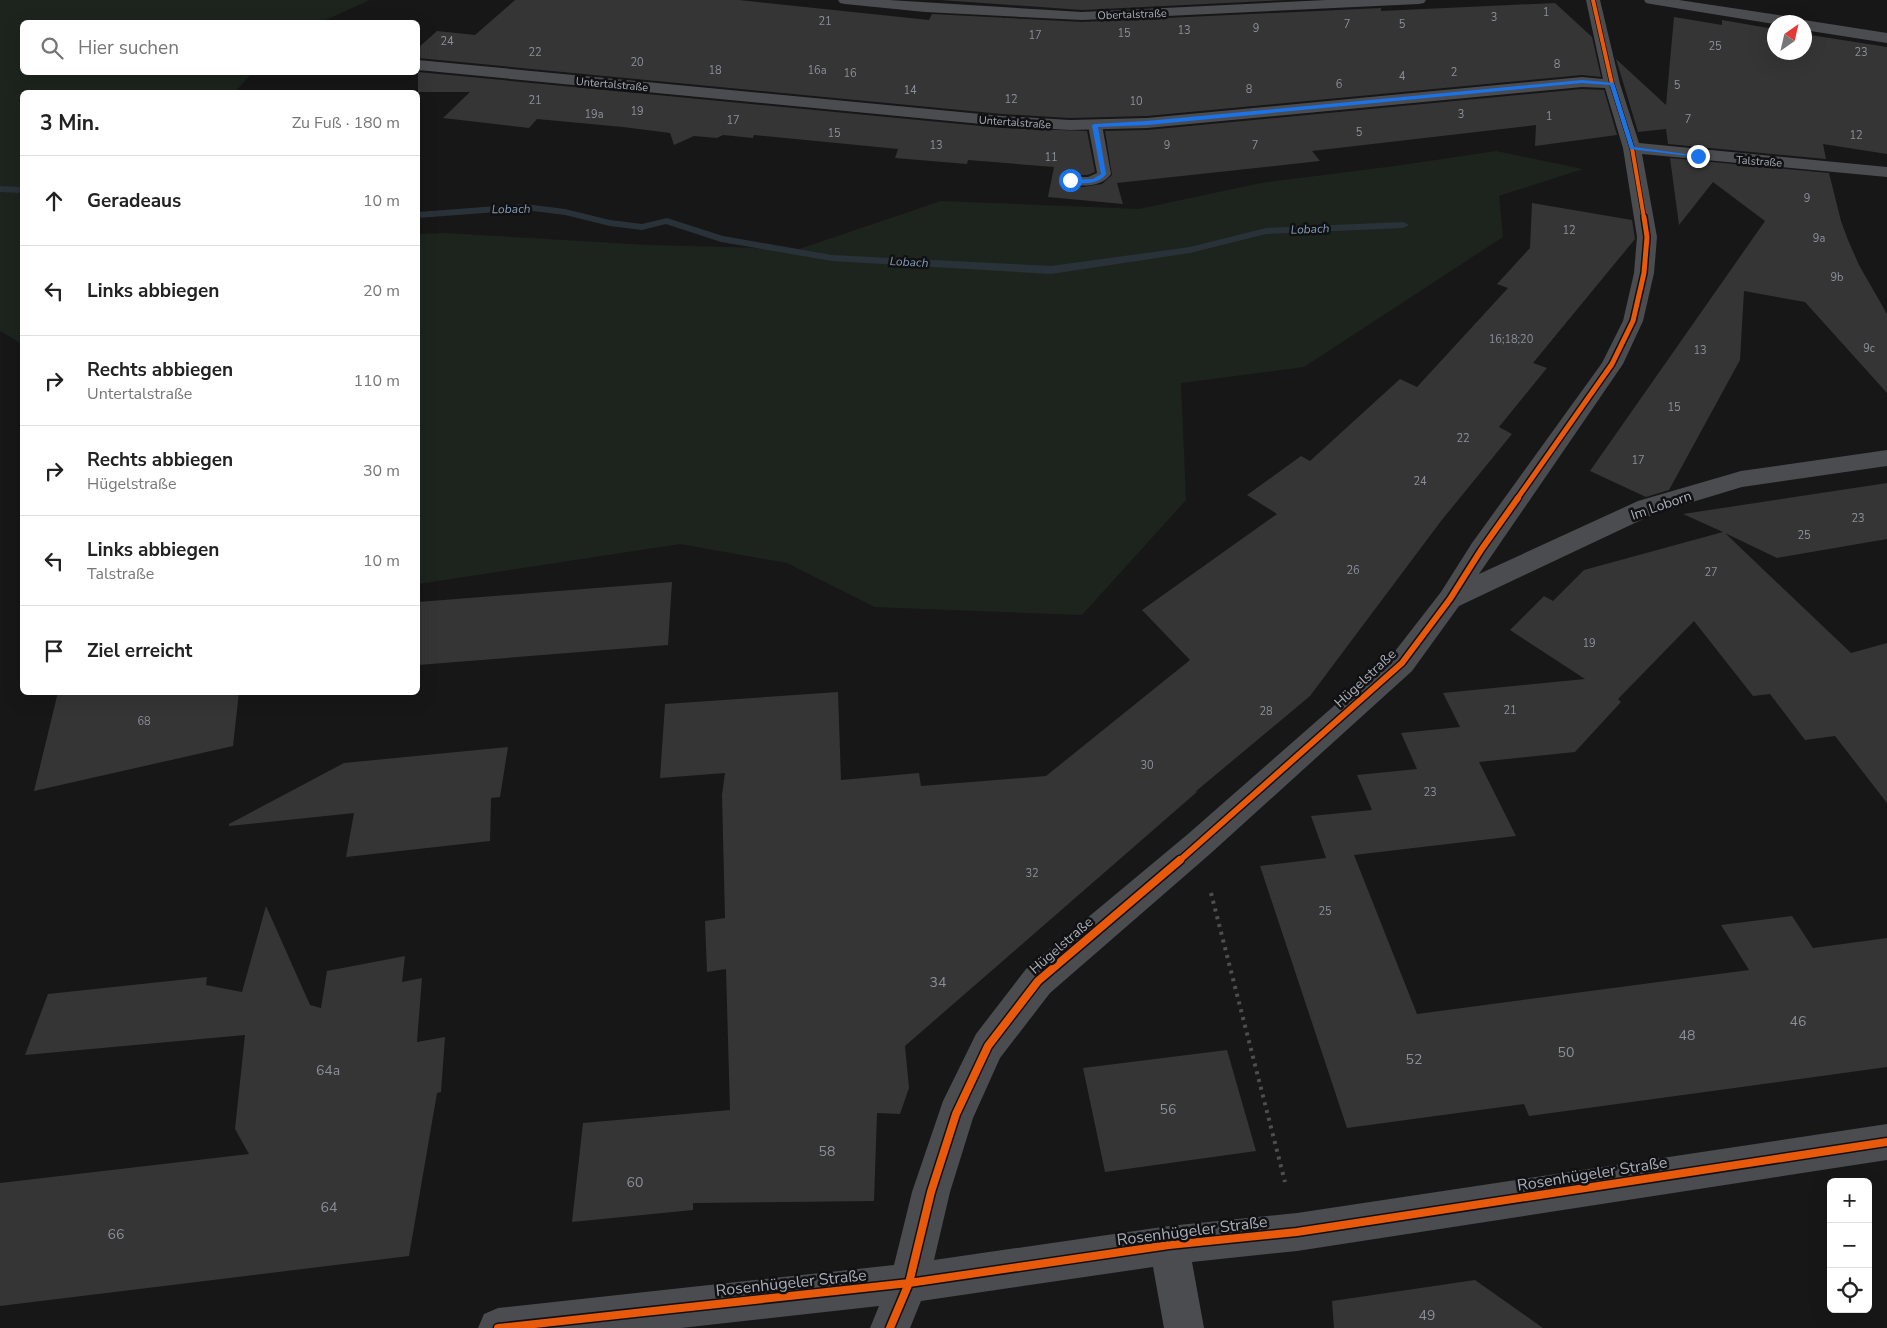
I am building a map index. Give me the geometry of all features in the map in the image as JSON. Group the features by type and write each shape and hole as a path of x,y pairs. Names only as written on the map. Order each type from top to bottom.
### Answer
{"street":[{"name":"Obertalstraße","path":"845,0 934,9 1082,16 1419,0"},
{"name":"Hügelstraße","path":"890,1328 909,1283 930,1192 956,1114 988,1046 1038,980 1199,844 1402,663 1450,599 1612,364 1633,321 1644,273 1647,237 1632,148 1612,84 1593,0"},
{"path":"1651,0 1767,18"},
{"path":"1812,26 1887,38"},
{"name":"Untertalstraße","path":"420,65 1002,121 1095,125 1147,123 1582,82 1612,84"},
{"name":"Talstraße","path":"1632,148 1887,172"},
{"name":"Im Loborn","path":"1450,599 1647,507 1741,479 1887,458"},
{"name":"Rosenhügeler Straße","path":"498,1328 909,1283 1169,1246 1297,1232 1887,1142"},
{"path":"1169,1246 1184,1328"}],"lane":[{"path":"1070,180 1094,181 1104,174 1095,125"}],"path":[{"path":"1199,844 1297,1232"}],"shaded area":[{"path":"0,0 370,0 325,20 20,20 20,75 250,75 237,90 20,90 20,343 0,331"},
{"path":"1496,151 1583,169 1499,196 1503,237 1304,367 1181,383 1186,500 1082,615 875,607 787,563 680,544 420,584 420,234 445,233 648,245 799,249 941,201 1139,209 1261,183"}],"building":[{"path":"515,0 739,0 929,20 932,14 1082,22 1381,8 1381,11 1555,3 1592,37 1601,77 1582,75 1147,116 1070,118 1002,114 420,58 420,46 437,31 475,35"},
{"path":"940,0 1288,0 1082,10"},
{"path":"1674,17 1722,25 1722,20 1767,28 1767,60 1812,60 1812,35 1887,47 1887,154 1823,144 1826,159 1668,144 1666,129 1638,132 1616,59 1666,105"},
{"path":"420,72 1002,128 1087,131 1095,172 1088,175 1065,175 1061,179 1065,185 1083,187 1102,184 1112,175 1105,131 1147,130 1582,89 1604,90 1617,135 1535,146 1536,125 1312,151 1320,161 1117,183 1123,204 1048,197 1054,167 968,160 967,164 895,158 898,149 754,135 753,138 723,135 717,138 694,136 674,145 670,133 623,127 537,119 529,128 443,118 470,92 420,92 418,90 418,75 420,75"},
{"path":"1670,158 1829,173 1841,221 1848,240 1859,265 1887,314 1887,393 1805,302 1744,291 1740,360 1669,490 1646,497 1590,471 1765,221 1713,182 1679,225"},
{"path":"1532,203 1632,220 1635,239 1533,363 1547,368 1499,427 1512,434 1441,521 1310,696 1195,792 1198,791 905,1046 909,1088 900,1114 877,1113 874,1201 693,1203 693,1210 572,1222 583,1123 730,1110 726,969 707,972 705,921 725,918 722,795 725,773 660,778 665,704 838,692 841,780 919,773 921,786 1046,776 1190,660 1142,610 1277,514 1247,495 1301,456 1310,461 1400,379 1417,387 1508,288 1497,284 1530,248"},
{"path":"1887,483 1887,539 1777,558 1725,533 1851,653 1887,643 1887,803 1835,736 1805,740 1770,694 1753,696 1694,621 1618,699 1621,702 1575,752 1479,762 1516,836 1354,855 1417,1014 1749,970 1721,925 1792,916 1813,948 1887,938 1887,1067 1529,1116 1524,1104 1347,1128 1260,866 1326,858 1311,816 1372,810 1357,775 1417,769 1401,733 1460,727 1443,693 1585,679 1510,630 1544,596 1553,601 1584,570 1723,532 1683,514"},
{"path":"672,582 668,645 420,665 420,602"},
{"path":"57,695 239,695 233,746 34,791"},
{"path":"508,747 500,797 491,798 490,841 346,857 354,813 229,826 229,824 344,763"},
{"path":"266,906 310,1005 321,1008 327,971 405,956 402,982 422,978 417,1042 445,1037 441,1092 437,1093 409,1256 0,1306 0,1183 249,1154 235,1129 245,1035 25,1055 48,994 207,977 206,985 242,992"},
{"path":"1227,1050 1256,1151 1105,1172 1083,1068"},
{"path":"1475,1280 1543,1328 1334,1328 1332,1301"}],"waterway":[{"name":"Lobach","path":"0,189 20,190"},
{"name":"Lobach","path":"420,215 525,207 565,212 610,223 642,227 667,221 721,239 832,258 1051,270 1190,250 1266,231 1403,225"}],"cycle path":[{"path":"890,1328 909,1283 931,1192 956,1114 988,1046 1038,981 1199,844 1402,663 1450,599 1481,550 1612,364 1633,321 1644,273 1647,237 1632,148 1612,84 1593,0"},
{"path":"498,1328 909,1283 1169,1245 1297,1232 1887,1142"}],"route":[{"path":"1070,180 1094,181 1104,174 1095,125 1147,123 1582,82 1612,84 1632,148 1698,156"}]}
